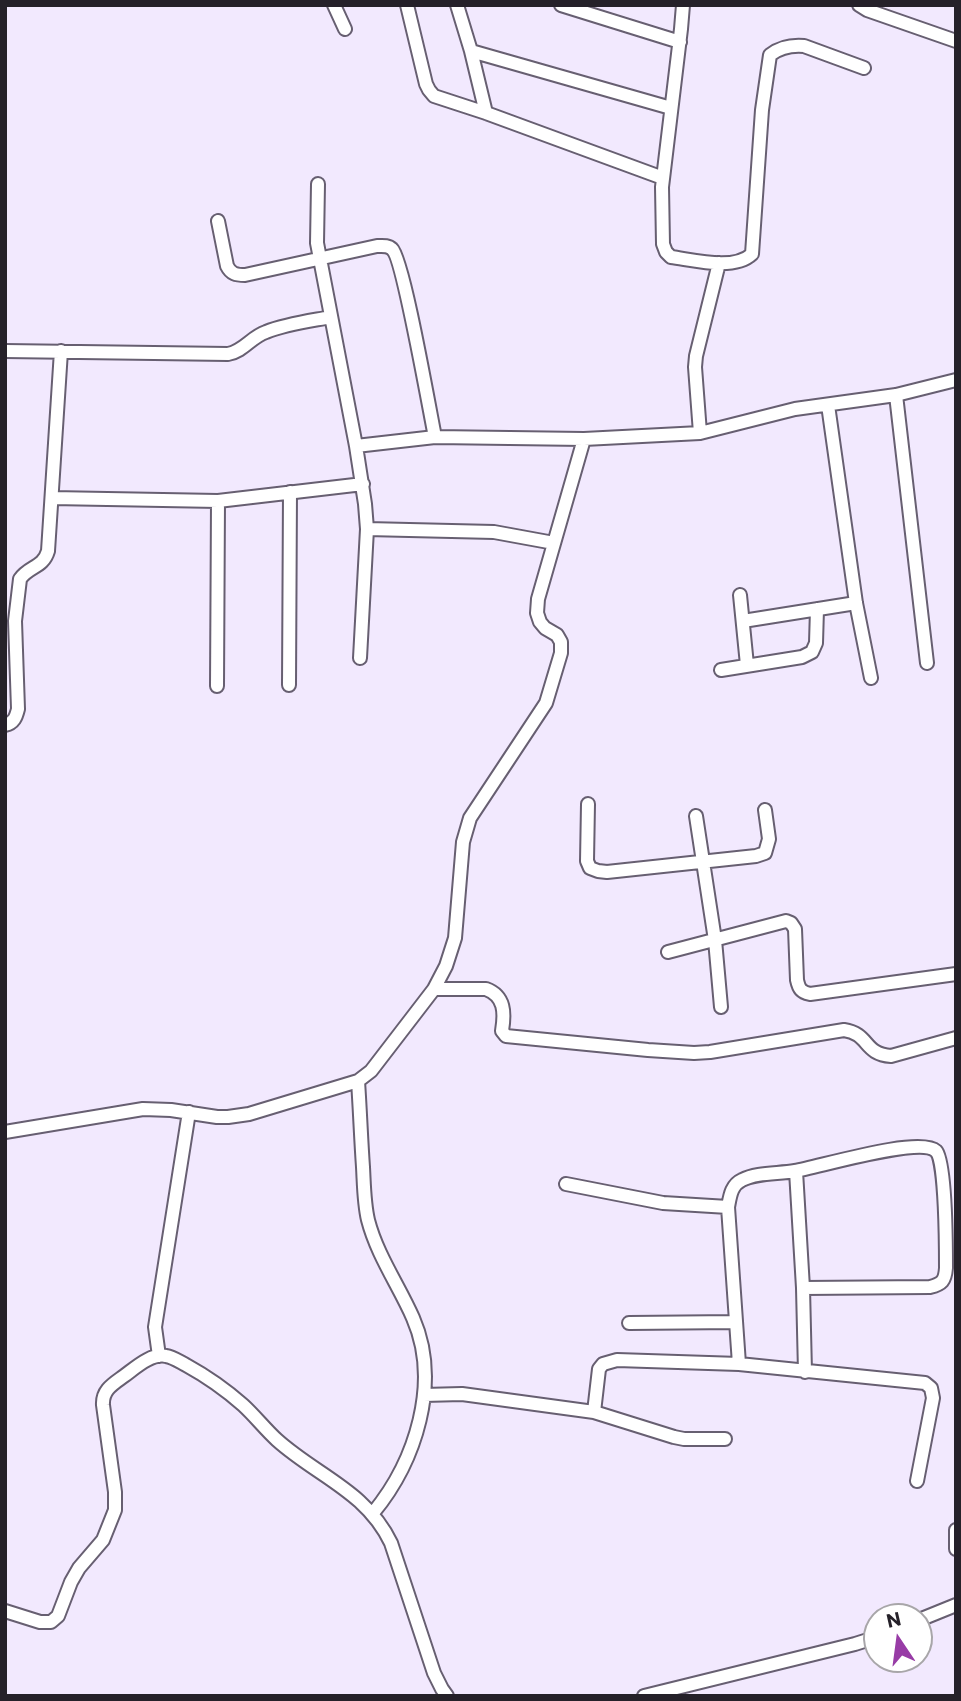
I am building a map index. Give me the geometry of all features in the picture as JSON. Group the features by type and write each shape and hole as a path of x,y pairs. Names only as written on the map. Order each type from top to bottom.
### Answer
{"street":[{"path":"334,5 345,29"},
{"path":"407,5 429,90 434,96 663,178"},
{"path":"457,5 486,113"},
{"path":"561,5 680,42"},
{"path":"683,5 663,178 663,244 671,257 719,263 740,261 752,254 762,110 770,55 794,45 804,46 864,68"},
{"path":"859,5 956,41"},
{"path":"471,51 671,108"},
{"path":"318,184 317,243 363,484 367,529 360,658"},
{"path":"218,221 227,266 230,272 236,275 377,246 394,250 406,292 435,437"},
{"path":"700,433 696,356 719,263"},
{"path":"5,351 228,354 237,352 268,330 331,317"},
{"path":"5,725 16,717 18,709 15,621 20,579 41,564 46,557 61,351"},
{"path":"356,446 435,437 584,439 700,433 795,409 896,395 956,380"},
{"path":"896,395 927,663"},
{"path":"828,405 856,603 872,678"},
{"path":"5,1132 143,1109 217,1117 249,1114 358,1082 371,1071 434,989 446,967 455,938 463,842 470,818 546,703 561,653 561,642 557,635 540,622 537,613 538,599 584,439"},
{"path":"52,498 218,501 363,484"},
{"path":"289,685 290,492"},
{"path":"217,686 218,501"},
{"path":"367,529 494,531 554,543"},
{"path":"740,595 747,665"},
{"path":"743,621 856,603"},
{"path":"721,670 802,657 812,652 816,643 817,610"},
{"path":"588,804 587,861 590,868 607,872 765,853 769,839 765,810"},
{"path":"696,817 715,940 721,1007"},
{"path":"668,952 786,921 795,929 798,987 803,992 810,994 956,974"},
{"path":"434,989 492,991 498,996 504,1010 502,1031 506,1036 622,1048 710,1052 844,1030 855,1031 873,1051 891,1056 956,1038"},
{"path":"358,1082 368,1219 375,1241 414,1320 425,1366 424,1395 419,1421 402,1470 373,1513"},
{"path":"159,1356 155,1327 189,1112"},
{"path":"739,1364 727,1207 734,1185 756,1176 796,1171 885,1151 923,1146 934,1149 949,1172 946,1278 940,1284 930,1287 803,1288"},
{"path":"796,1171 803,1288 804,1371"},
{"path":"566,1184 663,1203 727,1207"},
{"path":"629,1323 736,1322"},
{"path":"5,1611 40,1622 51,1622 58,1616 71,1581 103,1540 115,1510 104,1394 111,1385 143,1363 159,1356 167,1356 198,1372 232,1395 275,1439 373,1513 391,1543 434,1673 446,1695"},
{"path":"594,1412 599,1369 610,1361 739,1364 916,1381 931,1388 933,1398 917,1481"},
{"path":"424,1395 462,1394 594,1412 674,1437 725,1439"},
{"path":"956,1530 956,1549"},
{"path":"933,1614 956,1605"},
{"path":"644,1696 863,1641"}]}
